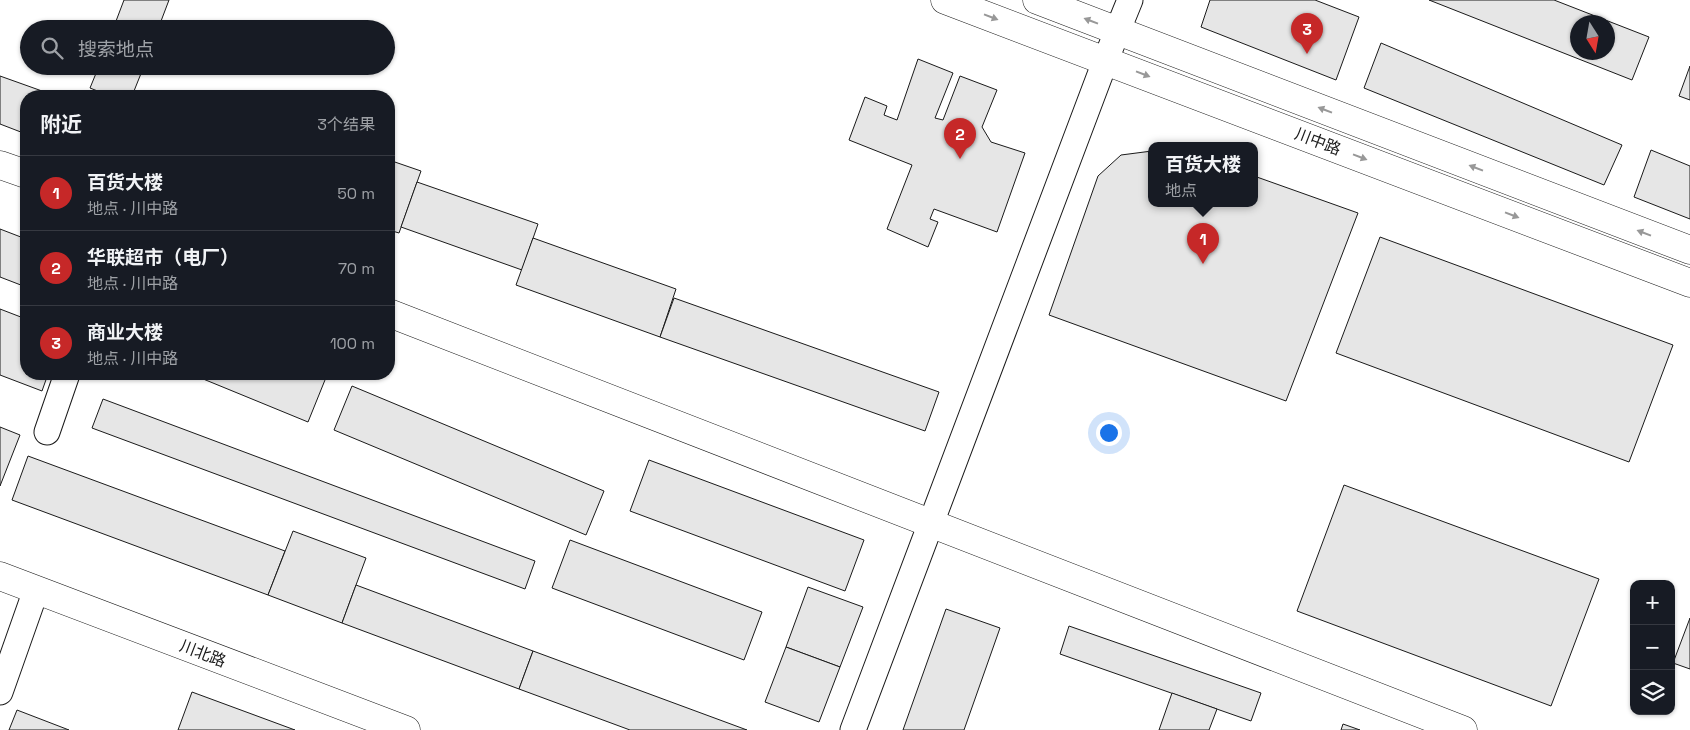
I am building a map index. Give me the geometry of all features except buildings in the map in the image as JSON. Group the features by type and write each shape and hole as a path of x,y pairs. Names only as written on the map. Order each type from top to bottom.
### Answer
{"street":[{"name":"川中路","path":"945,0 1097,58 1106,59 1690,283"},
{"name":"川中路","path":"1037,0 1690,250"},
{"path":"853,730 1117,30 1130,0"},
{"path":"0,165 20,172"},
{"path":"395,315 1463,730"},
{"path":"47,432 65,380"},
{"name":"川北路","path":"0,576 406,730"},
{"path":"0,692 36,590"}],"place":[{"name":"商业大楼","path":"1307,54"},
{"name":"华联超市（电厂）","path":"960,159"},
{"name":"百货大楼","path":"1203,264"}]}
